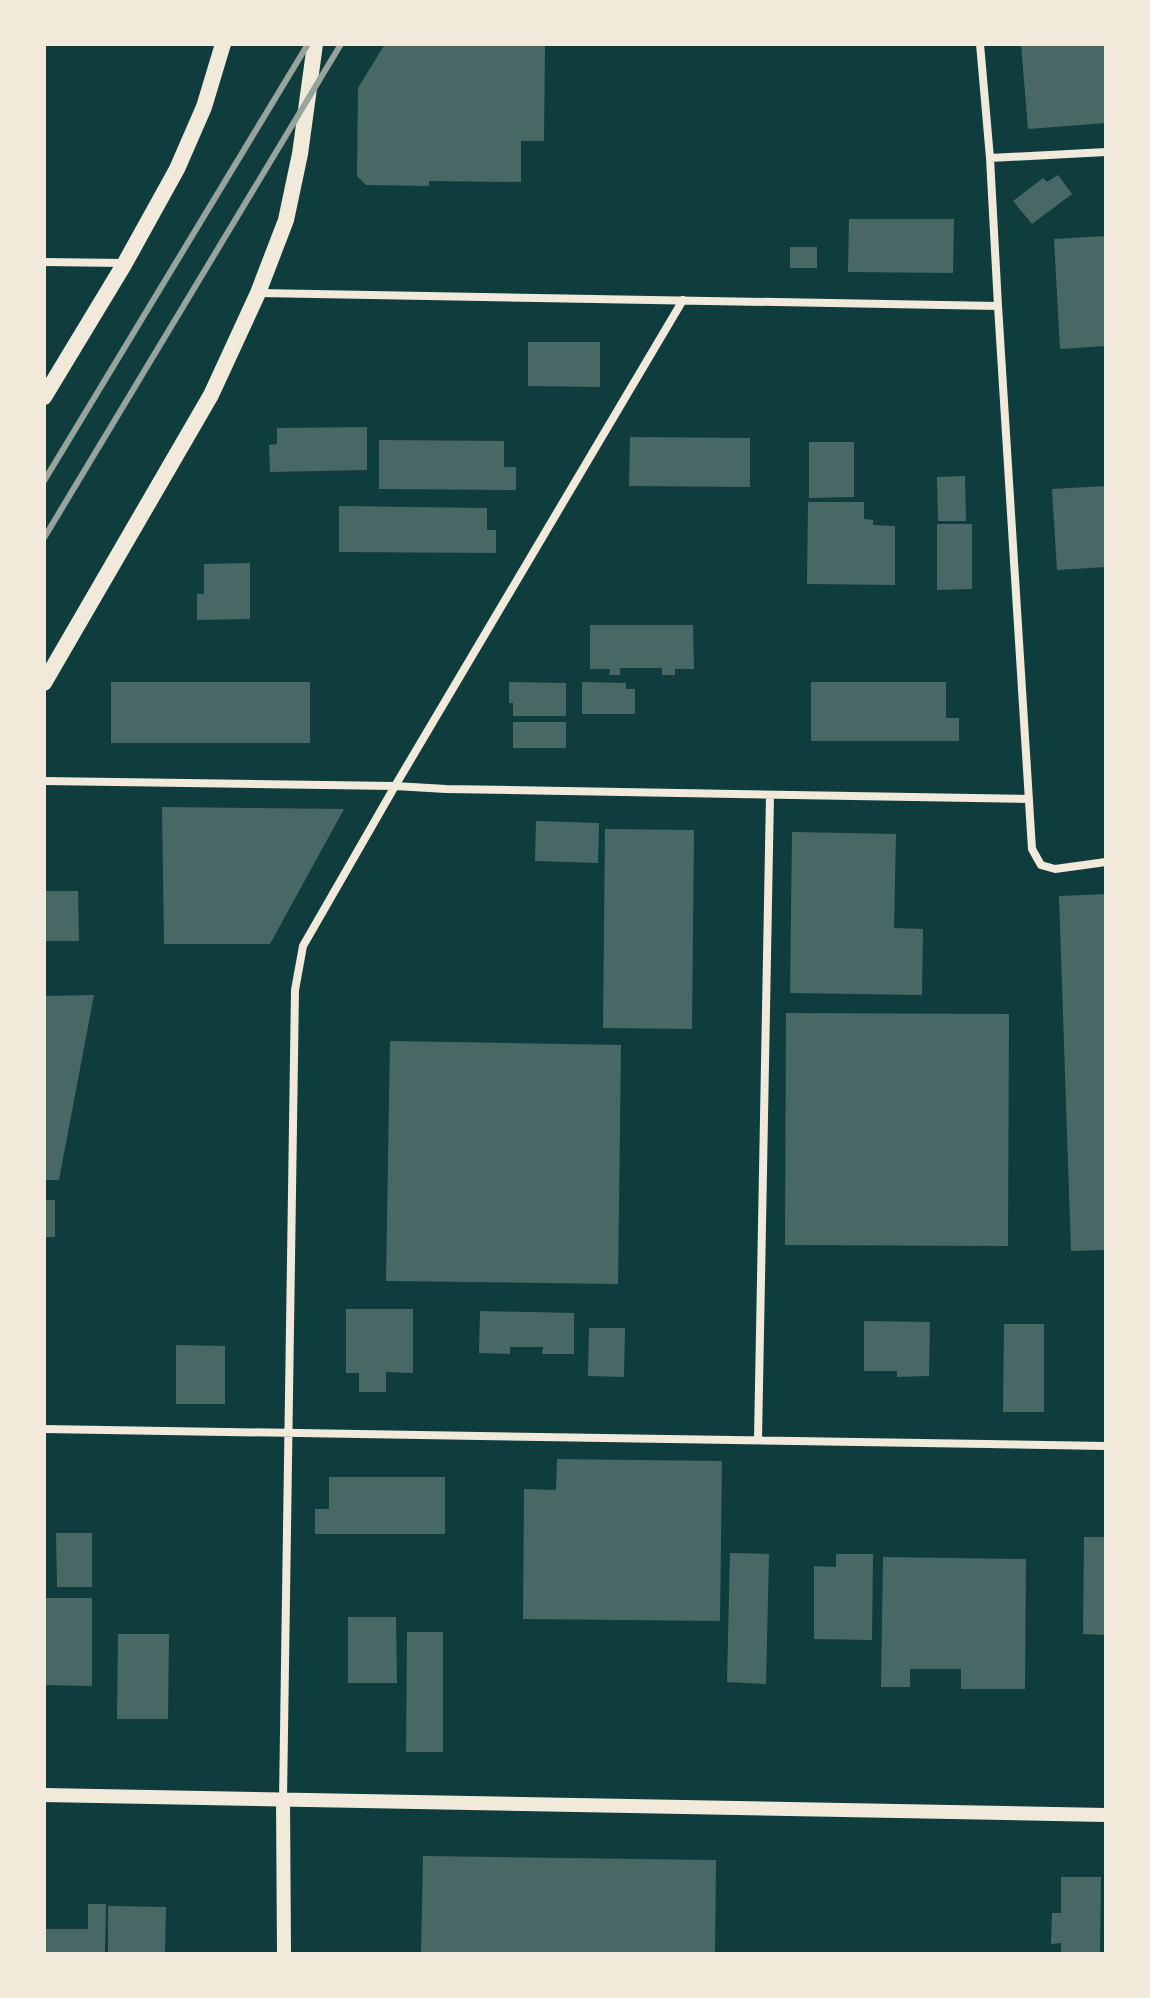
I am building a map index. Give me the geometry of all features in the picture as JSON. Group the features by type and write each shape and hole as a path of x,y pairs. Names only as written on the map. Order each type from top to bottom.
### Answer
{"main road":[{"path":"44,397 125,263 177,169 204,107 223,44"},
{"path":"44,683 211,395 258,293 286,220 300,154 315,44"}],"street":[{"path":"980,44 990,158 1032,849 1041,865 1055,869 1106,862"},
{"path":"990,158 1106,152"},
{"path":"44,262 125,263"},
{"path":"258,293 998,306"},
{"path":"284,1954 283,1799 295,990 303,946 683,300"},
{"path":"44,781 1029,799"},
{"path":"758,1440 770,795"},
{"path":"44,1429 1106,1446"},
{"path":"44,1795 1106,1815"}],"building":[{"path":"385,44 545,44 544,141 521,141 521,182 429,181 429,186 366,185 357,176 358,88"},
{"path":"1021,44 1106,44 1106,123 1028,129"},
{"path":"1058,175 1072,194 1032,224 1013,201 1043,178 1047,182"},
{"path":"849,219 954,219 953,273 848,272"},
{"path":"1106,236 1106,346 1060,349 1054,239"},
{"path":"790,247 817,247 817,268 790,268"},
{"path":"528,342 600,342 600,387 528,386"},
{"path":"367,427 367,470 270,472 269,445 277,444 277,428"},
{"path":"630,437 750,438 750,487 629,486"},
{"path":"379,440 504,441 504,467 516,467 516,490 379,489"},
{"path":"809,442 854,442 854,497 809,498"},
{"path":"965,476 966,521 938,521 937,477"},
{"path":"1106,486 1106,567 1057,570 1052,489"},
{"path":"808,502 864,502 864,519 873,520 873,525 895,526 895,585 807,584"},
{"path":"339,506 487,508 487,530 496,530 496,553 339,552"},
{"path":"937,524 972,524 972,589 937,590"},
{"path":"250,563 250,619 197,620 197,594 204,594 204,564"},
{"path":"590,625 693,625 694,669 675,669 675,675 662,675 662,668 620,668 620,675 609,675 610,669 590,669"},
{"path":"111,682 310,682 310,743 111,743"},
{"path":"509,682 566,683 566,716 513,716 513,703 509,703"},
{"path":"582,682 626,683 626,689 635,689 635,714 582,714"},
{"path":"811,682 946,682 946,718 959,718 959,741 811,741"},
{"path":"513,722 566,722 566,748 513,748"},
{"path":"162,807 344,809 270,944 164,944"},
{"path":"536,821 599,823 598,863 535,861"},
{"path":"605,829 694,830 692,1029 603,1028"},
{"path":"792,832 896,834 894,928 923,929 922,995 790,993"},
{"path":"44,891 78,891 79,941 44,941"},
{"path":"1106,894 1106,1250 1071,1251 1059,896"},
{"path":"94,995 59,1180 44,1180 44,996"},
{"path":"786,1013 1009,1014 1008,1246 785,1245"},
{"path":"390,1041 621,1045 618,1284 386,1281"},
{"path":"44,1200 55,1200 55,1237 44,1237"},
{"path":"346,1309 413,1309 413,1373 386,1372 386,1392 359,1392 359,1373 346,1373"},
{"path":"480,1311 574,1313 574,1354 542,1354 543,1347 510,1347 510,1354 479,1353"},
{"path":"864,1321 930,1322 929,1376 897,1377 897,1371 864,1371"},
{"path":"1004,1324 1044,1324 1044,1412 1003,1412"},
{"path":"589,1328 625,1328 624,1377 588,1376"},
{"path":"176,1345 225,1346 225,1404 176,1404"},
{"path":"557,1459 722,1461 720,1621 523,1619 524,1489 556,1490"},
{"path":"329,1477 445,1477 445,1534 315,1534 315,1509 329,1509"},
{"path":"56,1533 92,1533 92,1587 57,1587"},
{"path":"1084,1537 1106,1537 1106,1635 1083,1634"},
{"path":"730,1553 769,1554 766,1684 727,1682"},
{"path":"836,1554 873,1554 872,1640 814,1639 814,1566 836,1567"},
{"path":"883,1557 1026,1559 1025,1689 961,1689 961,1669 910,1669 910,1687 881,1687"},
{"path":"44,1598 92,1598 92,1686 44,1685"},
{"path":"348,1617 396,1617 397,1683 348,1683"},
{"path":"407,1632 443,1632 443,1752 406,1752"},
{"path":"118,1634 169,1634 168,1719 117,1719"},
{"path":"423,1856 716,1860 715,1954 421,1954"},
{"path":"1061,1877 1101,1877 1100,1954 1061,1954 1061,1943 1051,1944 1052,1913 1061,1913"},
{"path":"88,1904 106,1904 105,1954 44,1954 44,1929 88,1929"},
{"path":"108,1906 166,1907 165,1954 108,1954"}],"railway":[{"path":"44,481 308,44"},
{"path":"44,538 341,44"}]}
